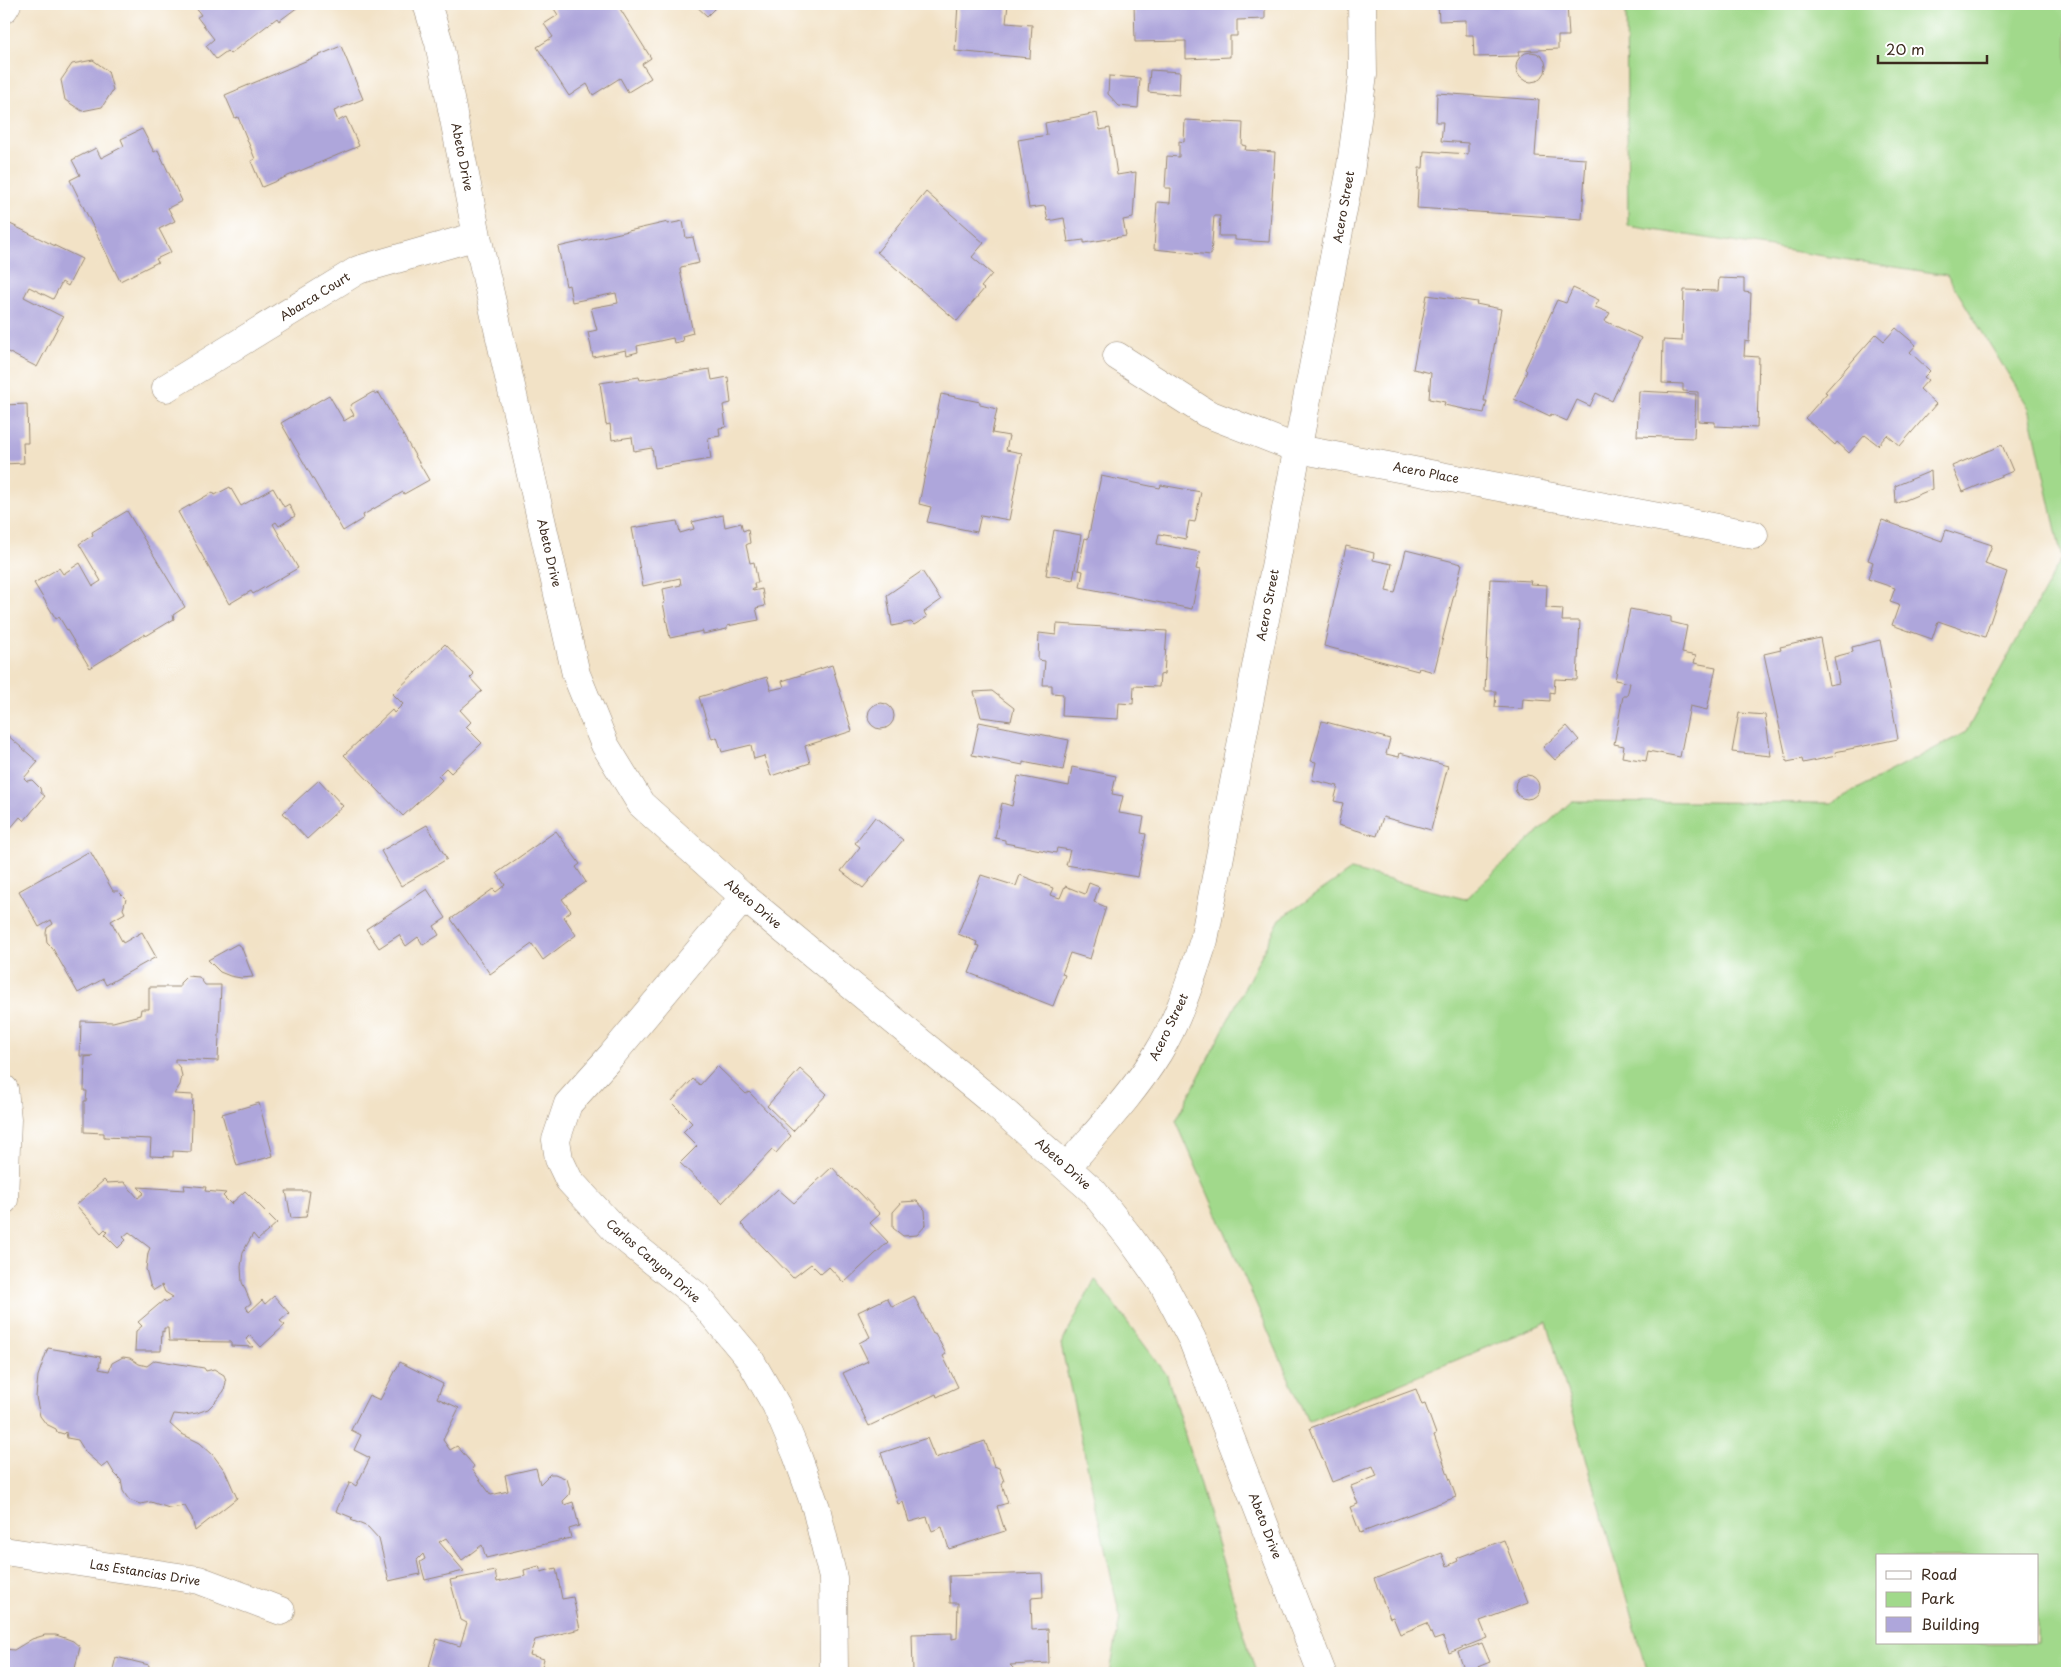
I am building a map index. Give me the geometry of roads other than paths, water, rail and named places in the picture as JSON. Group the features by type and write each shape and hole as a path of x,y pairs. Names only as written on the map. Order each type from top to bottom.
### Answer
{"street":[{"path":"4,8 7,4"},
{"name":"Abeto Drive","path":"428,4 439,43 477,236 572,657 583,692 605,745 642,804 744,897 994,1103 1093,1191 1158,1276 1192,1339 1322,1673"},
{"name":"Acero Street","path":"1067,1167 1135,1088 1159,1052 1181,1008 1204,940 1350,173 1363,75 1362,4"},
{"name":"Abarca Court","path":"166,388 358,270 477,236"},
{"name":"Acero Place","path":"1117,356 1206,413 1298,449 1754,535"},
{"name":"Carlos Canyon Drive","path":"744,897 612,1055 568,1104 556,1140 559,1159 569,1180 618,1233 698,1296 749,1358 776,1405 816,1508 833,1578 834,1673"},
{"path":"4,1089 7,1119 4,1200"},
{"name":"Las Estancias Drive","path":"4,1551 199,1580 281,1611"}]}
